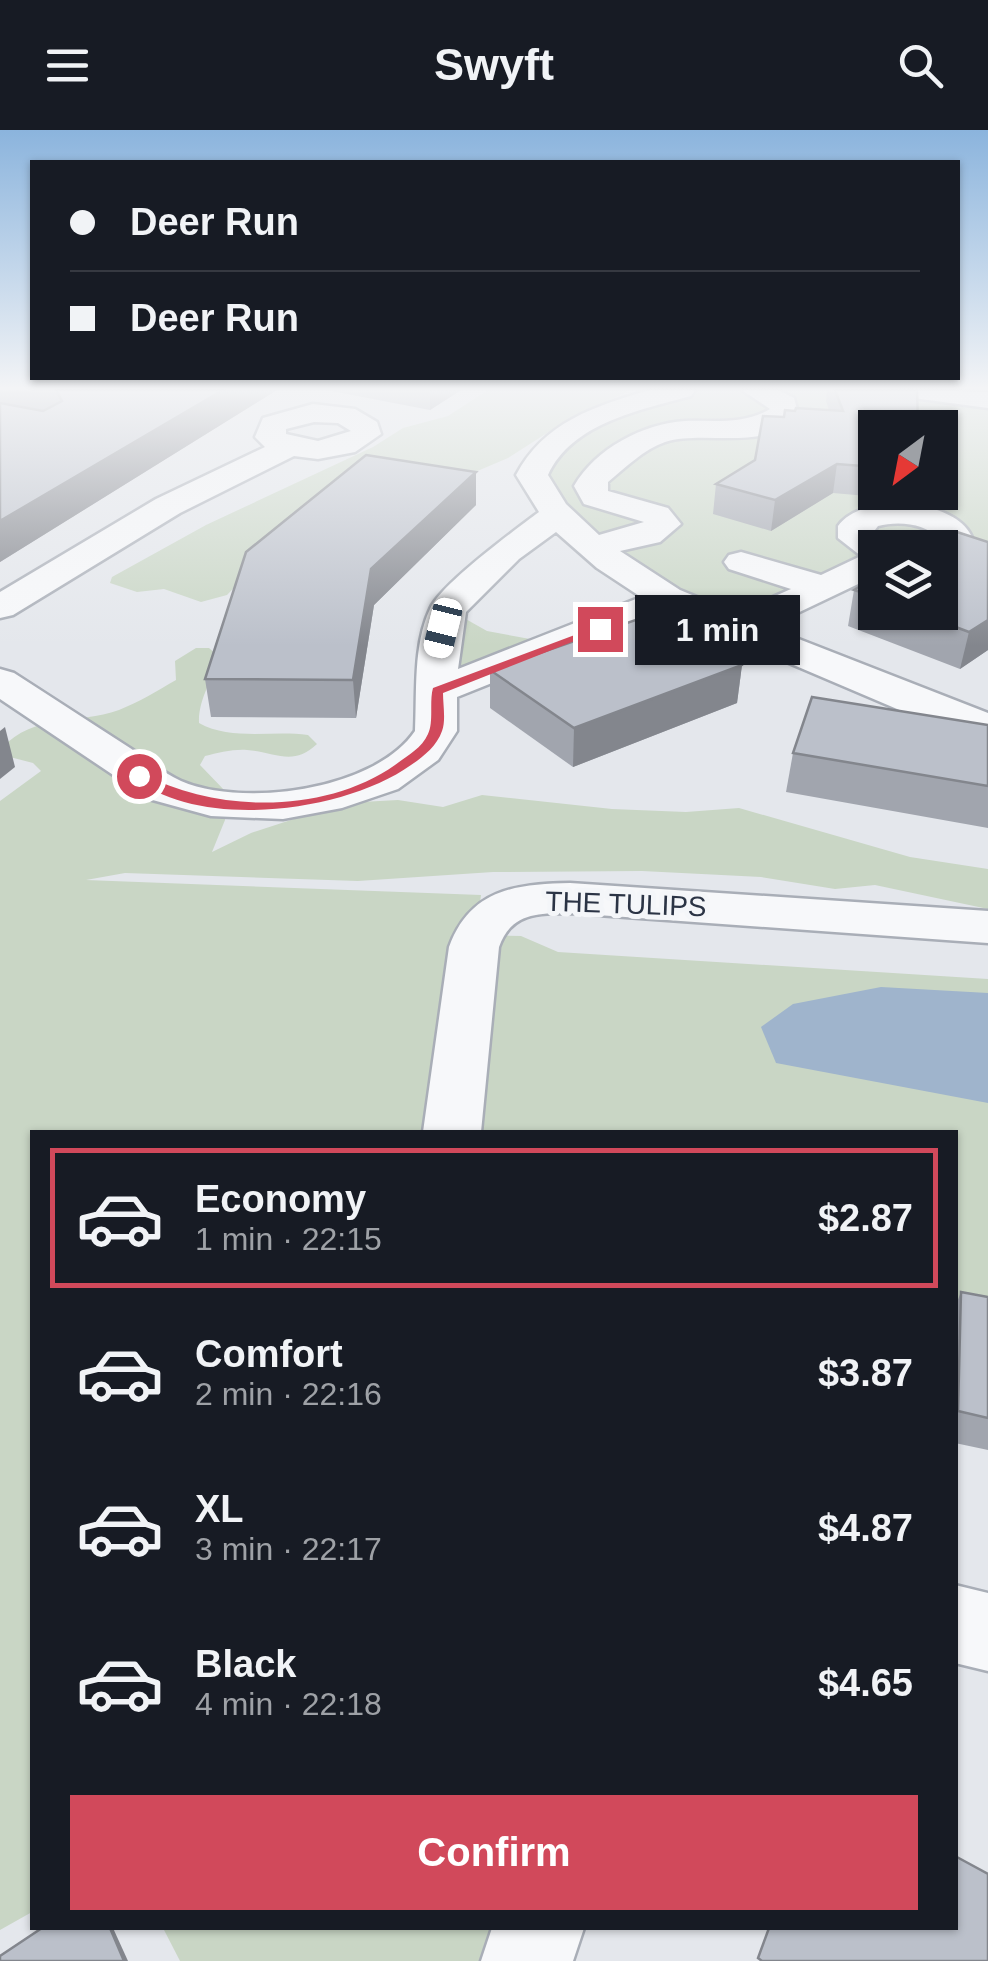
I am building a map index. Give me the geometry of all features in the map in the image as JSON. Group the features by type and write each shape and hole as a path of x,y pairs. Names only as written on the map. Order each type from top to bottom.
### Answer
{"street":[{"path":"0,607 168,506 230,475"},
{"path":"533,475 539,494 558,514 594,546 667,598 952,717 988,726"},
{"path":"594,546 648,535 664,524 656,514 600,501 590,486 599,475"},
{"path":"0,682 165,790 211,802 283,806 326,799 400,770 423,751 436,731 438,648 448,609 508,552 558,514"},
{"path":"858,540 854,526 871,517 898,514 936,521 951,530"},
{"path":"741,562 824,587"},
{"path":"736,628 858,570"},
{"path":"437,691 633,616 667,598"},
{"path":"448,609 487,631 528,640 566,642"},
{"name":"THE TULIPS","path":"452,1130 477,933 500,908 524,901 634,901 988,927"},
{"path":"958,1625 988,1632"},
{"path":"527,1961 537,1930"}],"green space":[{"path":"312,475 467,475 256,565 227,595 201,602 164,589 137,592 110,583 112,577 206,525"},
{"path":"541,475 858,475 858,510 958,510 958,475 988,475 988,543 958,544 958,530 858,530 858,571 735,628 545,503"},
{"path":"448,609 487,631 541,641 437,691"},
{"path":"196,648 209,648 217,655 199,723 225,732 308,735 317,744 292,757 242,750 205,756 200,765 227,793 225,820 212,852 251,833 343,803 398,800 443,807 482,795 612,809 686,812 739,808 910,857 988,869 988,909 875,885 835,889 761,877 642,871 493,872 358,881 125,873 86,880 481,895 476,935 521,936 558,952 988,979 988,1316 958,1314 958,1130 30,1130 30,1913 0,1930 0,801 41,771 33,763 6,756 2,748 28,729 103,715 141,700 176,680 175,661"},
{"path":"164,1930 543,1930 554,1961 180,1961"}],"water":[{"path":"881,987 988,993 988,1103 776,1063 761,1027 793,1004"}],"building":[{"path":"0,475 78,475 0,521"},
{"path":"341,475 472,475 371,569 353,680 205,679 246,552"},
{"path":"730,475 817,475 775,500 716,484"},
{"path":"958,532 988,542 988,620 969,632 958,628"},
{"path":"682,604 742,638 742,665 574,728 490,670"},
{"path":"812,697 988,725 988,786 793,753"},
{"path":"961,1292 988,1297 988,1418 958,1411"},
{"path":"958,1858 988,1874 988,1961 758,1958 768,1930 958,1930"},
{"path":"39,1930 111,1930 124,1961 0,1961 0,1956"}],"route":[{"path":"139,776 165,790 211,802 283,806 326,799 382,780 423,751 436,731 437,691 600,629"}]}
